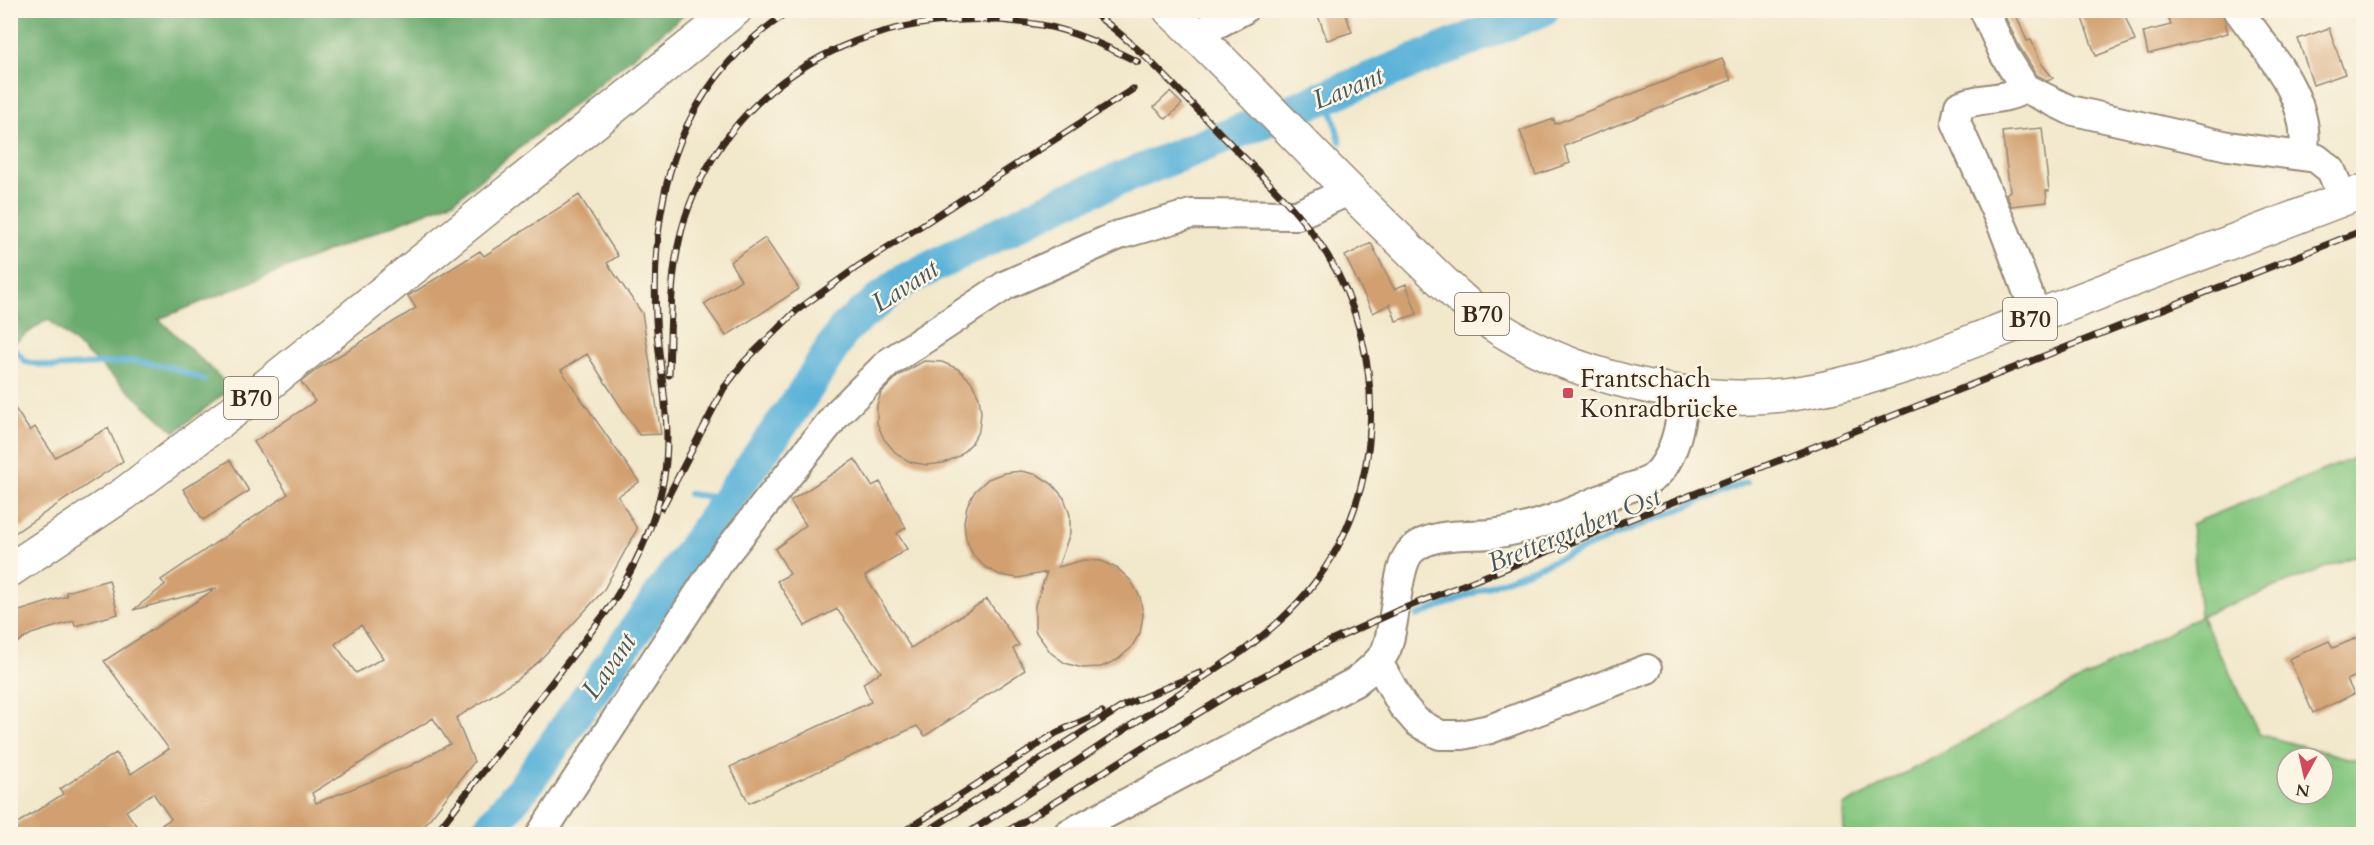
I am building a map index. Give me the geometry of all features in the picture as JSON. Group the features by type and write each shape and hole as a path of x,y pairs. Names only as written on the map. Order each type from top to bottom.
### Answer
{"main road":[{"name":"B70","path":"10,570 124,494 256,394 735,10"},
{"name":"B70","path":"1170,10 1348,191 1452,290 1502,330 1538,350 1598,373 1642,386 1685,393 1754,396 1802,393 1840,385 1918,362 2353,195"}],"street":[{"path":"1196,35 1243,10"},
{"path":"1984,10 2004,54 2025,88 2070,110 2228,146 2316,158 2325,163 2336,180 2353,195"},
{"path":"2238,10 2276,61 2302,111 2307,138 2303,156"},
{"path":"2025,88 2014,96 1969,101 1959,106 1956,122 2005,232 2037,317"},
{"path":"541,834 722,558 837,414 888,363 1006,285 1119,236 1191,214 1297,215 1348,191"},
{"path":"1068,834 1355,682 1378,662 1392,632 1404,561 1411,550 1435,539 1515,531 1565,514 1654,477 1668,458 1679,425 1685,393"},
{"path":"1378,662 1402,705 1418,723 1440,735 1462,735 1490,729 1647,669"}],"green space":[{"path":"11,10 689,11 454,201 159,319 231,388 175,432 48,319 11,345"},
{"path":"2363,454 2363,553 2201,616 2261,735 2303,746 2275,746 2275,806 2335,806 2335,755 2363,762 2363,834 1844,834 1843,806 2200,616 2191,524"}],"building":[{"path":"1316,10 1344,10 1352,32 1327,40"},
{"path":"2002,10 2014,10 2027,41 2031,40 2041,63 2053,78 2048,81 2037,75 2019,46"},
{"path":"2079,10 2123,10 2135,41 2096,56"},
{"path":"2165,10 2222,10 2228,33 2148,54 2143,32 2171,25"},
{"path":"2329,28 2345,74 2313,85 2298,39"},
{"path":"1722,59 1731,80 1564,146 1570,163 1536,175 1520,131 1554,119 1555,124"},
{"path":"1170,92 1182,104 1166,119 1154,107"},
{"path":"2042,128 2049,191 2046,191 2047,202 2011,206 2006,194 2010,191 2002,132"},
{"path":"579,195 618,256 607,263 642,313 661,434 639,435 587,354 561,370 639,482 618,496 637,529 603,591 539,661 518,679 456,718 474,762 418,834 147,834 171,819 153,793 126,811 142,834 10,834 10,828 63,794 60,789 116,753 131,774 169,749 104,661 217,588 133,610 165,585 161,580 288,494 254,442 315,401 301,382 319,368 416,308 408,296 480,251 484,256","holes":["361,625 383,658 356,673 335,644","433,718 450,744 410,766 316,803 312,793"]},
{"path":"765,238 799,289 726,336 704,304 741,280 730,262"},
{"path":"1371,243 1394,289 1406,284 1417,314 1396,321 1390,304 1373,313 1345,256"},
{"path":"924,361 942,362 958,369 971,381 979,397 981,413 979,430 971,444 959,456 944,463 927,465 910,462 895,452 884,439 877,423 877,405 881,393 898,376"},
{"path":"10,401 30,431 35,427 55,457 108,428 123,461 10,536"},
{"path":"855,459 872,486 880,482 906,528 897,533 907,549 865,576 911,648 987,599 1019,645 1013,649 1025,670 925,736 917,726 749,803 730,767 871,702 863,683 881,672 837,609 805,626 777,581 790,574 775,549 806,525 790,501"},
{"path":"230,460 249,491 203,520 183,489"},
{"path":"1021,471 1038,475 1052,484 1064,498 1070,515 1070,533 1058,567 1084,560 1101,561 1118,569 1131,581 1140,597 1143,615 1140,633 1131,648 1117,660 1101,667 1082,668 1065,663 1051,653 1035,631 1035,605 1047,572 1018,578 1000,575 985,567 973,555 966,539 964,522 967,506 975,491 988,479 1004,473"},
{"path":"109,580 118,614 75,626 74,621 31,634 10,647 10,614 67,596 66,592"},
{"path":"2364,635 2364,673 2347,680 2354,694 2313,713 2289,659 2329,641 2333,648"}],"waterway":[{"name":"Lavant","path":"485,834 524,787 801,397 845,328 903,281 1067,200 1542,10"},
{"name":"Brettergraben Ost","path":"1328,96 1340,142"},
{"path":"10,344 26,362 54,367 139,361 170,367 204,380"},
{"name":"Brettergraben Ost","path":"1417,616 1747,482"},
{"path":"689,494 728,499"}],"railway":[{"path":"435,834 610,607 643,545 656,512 666,457 666,417 656,319 655,272 659,227 667,184 679,144 698,105 722,70 753,38 792,10"},
{"path":"967,834 1243,651 1280,621 1312,586 1336,549 1354,509 1366,466 1370,422 1369,378 1361,334 1347,292 1326,253 1289,204 1172,83 1124,37 1089,10"},
{"path":"669,375 672,288 678,245 690,204 715,154 748,112 787,78 832,52 880,33 932,22 986,20 1041,25 1091,40 1138,62"},
{"path":"662,508 724,388 744,362 796,311 857,267 1133,89"},
{"path":"1003,834 1231,693 1322,645 1397,611 2364,230"},
{"path":"923,834 1125,705 1200,673"},
{"path":"900,834 1056,733 1102,712"}],"place":[{"name":"Frantschach Konradbrücke","path":"1568,393"}]}
